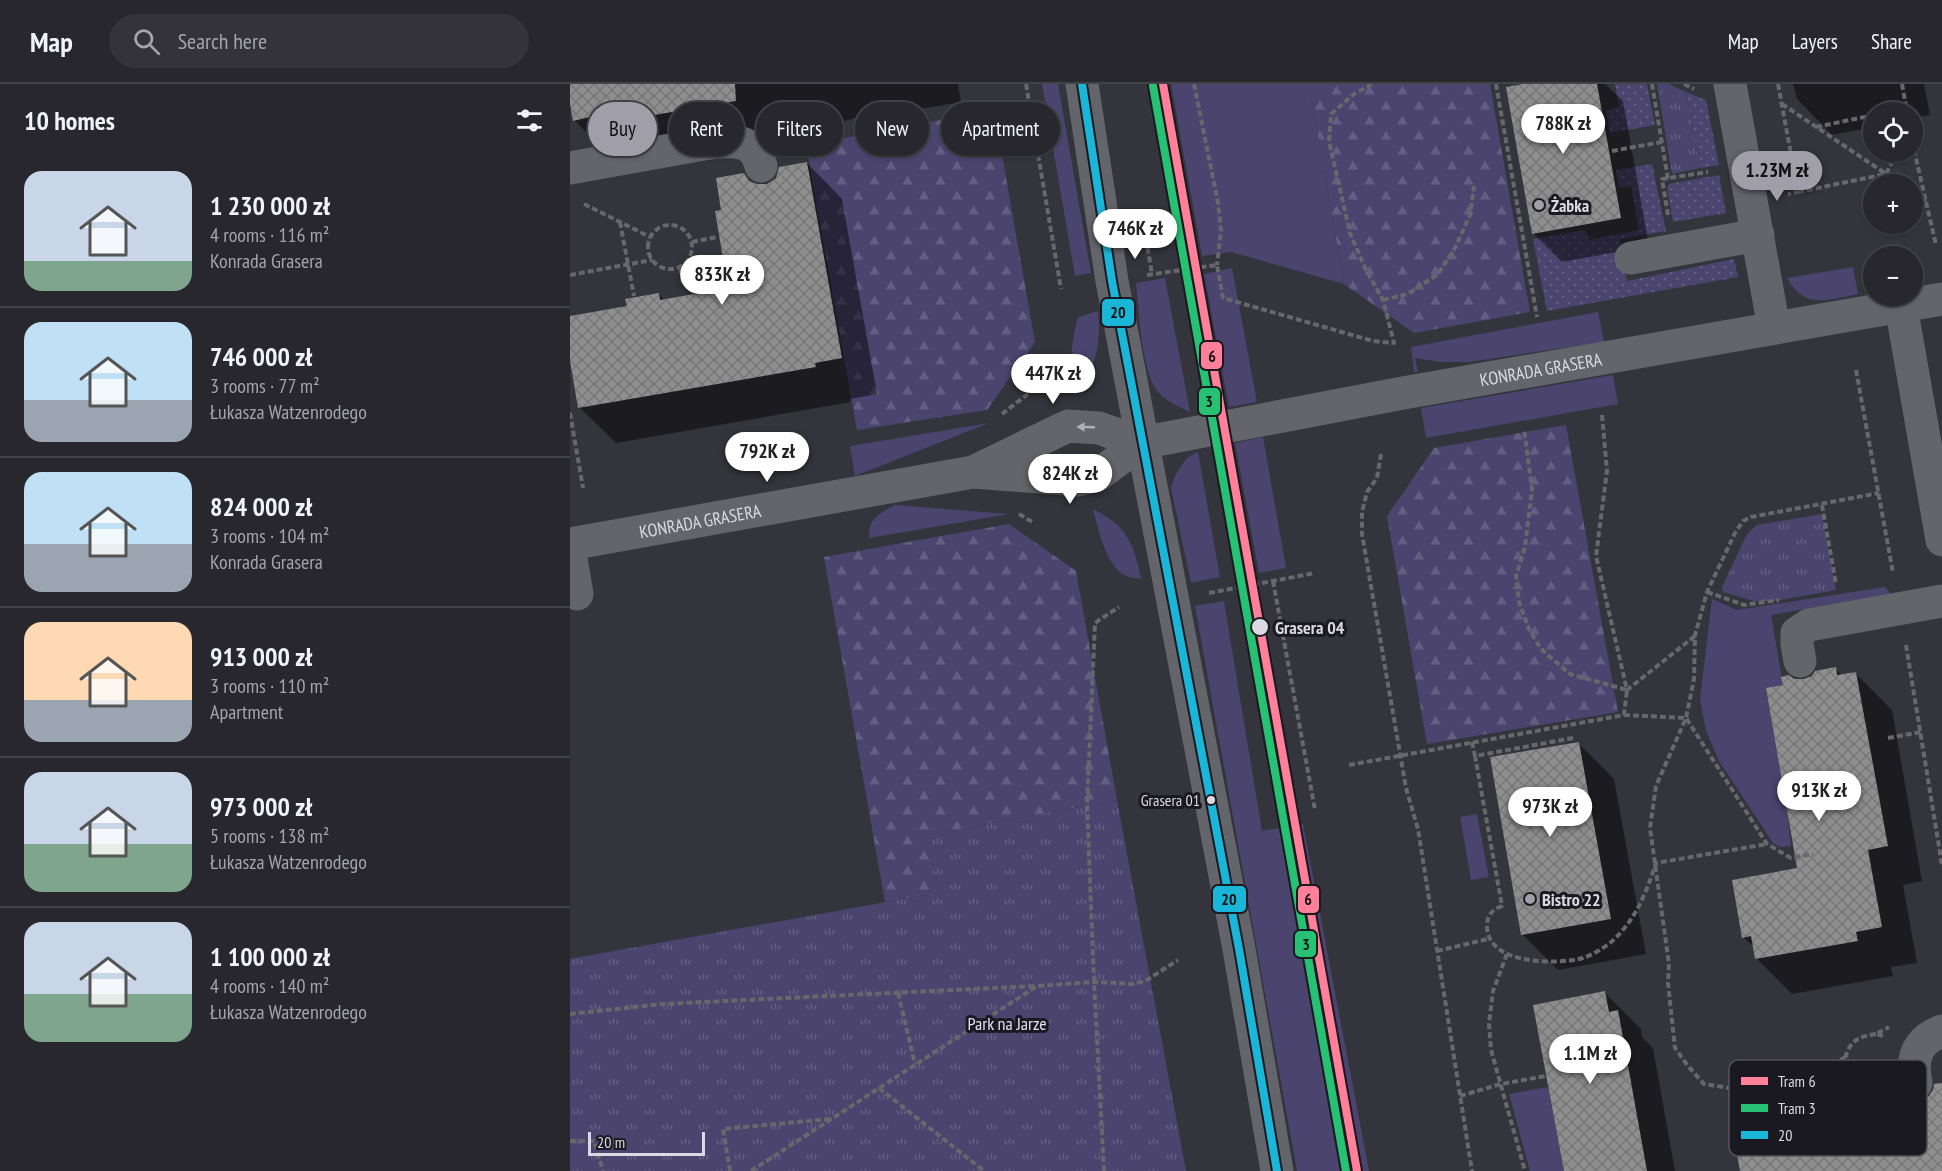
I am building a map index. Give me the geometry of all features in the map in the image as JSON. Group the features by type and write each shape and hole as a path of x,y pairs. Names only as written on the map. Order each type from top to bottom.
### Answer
{"street":[{"path":"1082,84 1112,281 1141,443 1234,926 1277,1171"},
{"path":"1730,84 1774,328"},
{"path":"570,168 715,142 738,141 749,146 758,155 761,166"},
{"path":"1631,258 1758,235"},
{"name":"KONRADA GRASERA","path":"1923,302 1942,299"},
{"path":"1901,306 1937,483 1942,540"},
{"name":"KONRADA GRASERA","path":"570,544 973,472 1078,480 1098,475 1141,443 1403,393 1901,306"},
{"name":"KONRADA GRASERA","path":"973,472 1068,426 1099,428 1141,443"},
{"path":"570,553 577,594"},
{"path":"1800,661 1797,633 1809,626 1942,601"},
{"path":"1915,1060 1925,1040 1942,1031"}],"path":[{"path":"1026,84 1062,289"},
{"path":"1194,84 1219,213 1221,231 1217,265 1223,298 1373,341 1394,343 1383,300 1365,268 1350,233 1329,141 1331,114 1354,94 1372,84"},
{"path":"1496,84 1538,317"},
{"path":"1652,84 1668,179"},
{"path":"1902,84 1905,102"},
{"path":"1782,104 1886,174 1892,162"},
{"path":"1816,127 1863,117"},
{"path":"1612,151 1662,142"},
{"path":"1917,162 1936,245"},
{"path":"1668,219 1662,179 1713,171"},
{"path":"1798,192 1863,179"},
{"path":"1383,300 1408,294 1438,274 1455,248 1470,214 1474,186"},
{"path":"580,202 650,237"},
{"path":"620,222 634,296"},
{"path":"674,225 687,231 692,242 692,251 688,259 680,267 672,270 662,268 652,260 648,248 650,237 659,228 674,225"},
{"path":"692,242 717,237"},
{"path":"688,259 699,264 721,260"},
{"path":"570,275 652,260"},
{"path":"1143,276 1217,265"},
{"path":"680,267 683,283 723,276"},
{"path":"1007,410 1033,390 1053,383"},
{"path":"570,413 583,488"},
{"path":"1602,415 1607,471 1596,556 1627,690 1624,715"},
{"path":"1524,429 1532,489 1525,547 1516,576 1519,602 1529,629 1541,649 1570,674 1627,690"},
{"path":"1381,454 1377,478 1367,492 1362,512 1362,534 1406,788 1418,829 1472,1171"},
{"path":"1729,1088 1704,1084 1675,1048 1668,983 1669,963 1650,828 1656,786 1686,718 1694,679 1695,635 1707,592 1743,521 1879,494"},
{"path":"1822,505 1837,590"},
{"path":"1205,594 1315,573"},
{"path":"1274,581 1315,810"},
{"path":"1104,1171 1087,805 1095,623 1119,607"},
{"path":"1627,690 1695,635"},
{"path":"1349,765 1624,715 1686,718"},
{"path":"1686,718 1767,844 1791,858 1813,854"},
{"path":"1888,738 1921,732"},
{"path":"1475,756 1573,738"},
{"path":"1472,742 1502,906 1494,910 1487,919 1488,939 1493,946 1507,954 1536,961 1560,962 1586,957 1610,943 1628,924 1644,898 1656,863"},
{"path":"1656,863 1767,844"},
{"path":"1437,951 1488,939"},
{"path":"1507,954 1493,991 1489,1024 1491,1050 1525,1171"},
{"path":"570,1014 662,1004 1094,982 1134,984 1147,980 1178,960"},
{"path":"751,1171 1037,986"},
{"path":"898,993 915,1064"},
{"path":"1841,1060 1849,1046 1858,1038 1876,1034"},
{"path":"1846,1055 1848,1060"},
{"path":"1460,1095 1501,1084 1546,1076"},
{"path":"879,1088 984,1171"},
{"path":"730,1171 723,1129 831,1119"},
{"path":"570,1141 594,1141 603,1171"}],"green space":[{"path":"1042,84 1058,84 1091,273 1075,276 1054,156 1060,156 1060,102 1045,102"},
{"path":"1171,84 1309,84 1344,284 1231,252 1202,256"},
{"path":"1309,84 1490,84 1530,312 1414,333 1344,284"},
{"path":"1615,84 1647,84 1655,125 1610,133 1606,111 1619,107"},
{"path":"1657,84 1668,84 1686,92 1700,168 1672,174"},
{"path":"1686,92 1706,100 1719,165 1700,168"},
{"path":"941,120 941,156 1002,156 1035,342 987,410 857,430 808,156 843,156 843,138 855,136 855,156 929,156 929,122"},
{"path":"1652,164 1666,231 1620,239 1627,281 1734,259 1738,277 1547,311 1533,239 1585,230 1589,240 1639,230 1631,186 1619,188 1616,170"},
{"path":"1719,175 1726,213 1673,222 1667,188 1669,184"},
{"path":"1853,267 1858,294 1836,299 1809,299 1801,295 1787,278"},
{"path":"1232,268 1257,402 1229,407 1204,274"},
{"path":"1165,278 1190,412 1169,401 1158,392 1152,383 1144,356 1136,283"},
{"path":"1098,311 1098,346 1092,366 1074,396 1072,356 1073,337 1078,317"},
{"path":"1598,312 1604,342 1469,362 1440,362 1415,358 1418,372 1414,372 1411,347"},
{"path":"1613,375 1618,404 1426,438 1421,408"},
{"path":"989,423 855,476 850,446"},
{"path":"1566,425 1618,712 1427,744 1387,516 1434,448"},
{"path":"1263,437 1286,568 1259,573 1235,443"},
{"path":"1198,452 1220,577 1191,583 1171,488 1184,462"},
{"path":"895,505 1009,514 869,538 870,526 876,517"},
{"path":"1093,509 1114,522 1127,537 1135,555 1141,579 1122,574 1111,561 1103,544"},
{"path":"1822,514 1836,590 1774,601 1754,601 1723,592 1722,587 1747,534 1757,525"},
{"path":"1009,524 1076,571 1117,800 927,835 937,893 885,902 824,557"},
{"path":"1885,587 1891,594 1771,615 1783,685 1766,689 1786,802 1791,846 1781,847 1773,843 1719,761 1706,731 1700,699 1712,599 1737,610"},
{"path":"1224,601 1262,831 1303,824 1369,1171 1297,1171 1195,606"},
{"name":"Park na Jarze","path":"1117,800 1186,1171 570,1171 570,959 936,893 927,835"},
{"path":"1477,814 1489,877 1471,880 1460,817"},
{"path":"1548,1087 1564,1171 1530,1171 1509,1094"}],"building":[{"path":"570,84 735,84 736,101 669,102 669,112 657,115 657,102 588,102 588,117 573,121"},
{"path":"1523,84 1597,84 1621,218 1532,234 1506,87"},
{"path":"807,162 842,358 815,363 816,367 578,408 570,361 570,316 627,306 625,299 659,293 660,300 728,288 715,211 721,210 716,178 744,173 749,181 767,184 776,178 779,167"},
{"path":"1836,667 1837,675 1856,672 1888,846 1868,850 1882,927 1856,932 1858,941 1755,959 1751,936 1742,938 1732,880 1797,868 1766,688 1783,685 1781,677 1789,675 1794,679 1804,679 1812,676 1815,671"},
{"path":"1579,742 1611,919 1521,935 1490,757"},
{"path":"1605,991 1609,1012 1618,1010 1647,1171 1564,1171 1533,1005"},
{"path":"1942,1083 1942,1171 1740,1171 1737,1156 1927,1156 1927,1097 1933,1090 1934,1084"}],"tram line":[{"name":"6","path":"1163,84 1357,1171"},
{"name":"3","path":"1153,86 1346,1171"}],"transit line":[{"name":"20","path":"1082,84 1112,281 1239,949 1277,1171"}],"place":[{"name":"Żabka","path":"1539,205"},
{"name":"Grasera 04","path":"1260,627"},
{"name":"Grasera 01","path":"1211,800"},
{"name":"Bistro 22","path":"1530,899"}]}
